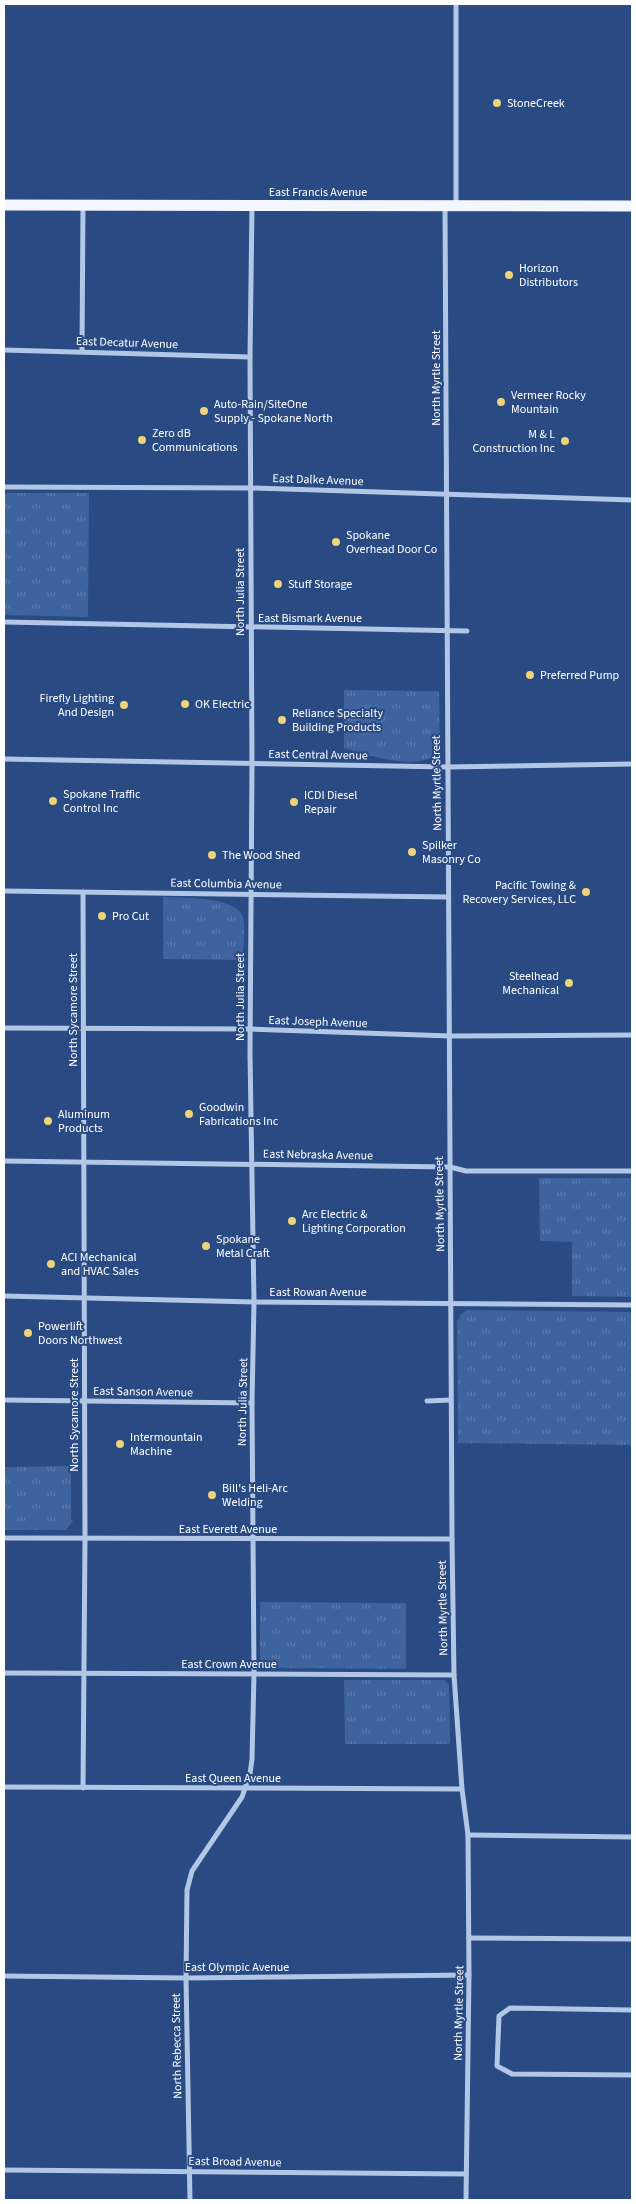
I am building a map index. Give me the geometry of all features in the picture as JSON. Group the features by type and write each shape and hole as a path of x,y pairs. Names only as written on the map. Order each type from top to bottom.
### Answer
{"main road":[{"name":"East Francis Avenue","path":"4,205 632,206"}],"street":[{"name":"North Myrtle Street","path":"456,4 450,206 446,629 454,1675 462,1789 468,1835 469,1975 466,2200"},
{"path":"82,352 83,206"},
{"name":"North Julia Street","path":"245,1788 252,1759 254,1674 252,1403 254,1302 250,1030 252,764 250,357 252,206"},
{"name":"East Decatur Avenue","path":"4,350 250,357"},
{"name":"East Dalke Avenue","path":"4,487 251,488 632,500"},
{"name":"East Bismark Avenue","path":"4,622 250,628 446,629 467,631"},
{"name":"East Central Avenue","path":"4,759 447,767 632,764"},
{"name":"East Columbia Avenue","path":"4,891 448,896"},
{"name":"North Sycamore Street","path":"83,892 85,1539 83,1788"},
{"name":"East Joseph Avenue","path":"4,1028 250,1030 450,1036 632,1036"},
{"name":"East Nebraska Avenue","path":"4,1161 450,1167 466,1171 632,1171"},
{"name":"East Rowan Avenue","path":"4,1296 84,1296 254,1302 452,1302 632,1305"},
{"name":"East Sanson Avenue","path":"4,1400 252,1403"},
{"path":"427,1401 451,1400"},
{"name":"East Everett Avenue","path":"4,1538 452,1539"},
{"name":"East Crown Avenue","path":"4,1673 454,1675"},
{"name":"East Queen Avenue","path":"4,1787 462,1789"},
{"name":"North Rebecca Street","path":"190,2200 186,1978 188,1882 201,1856 236,1805 245,1788"},
{"path":"468,1835 632,1837"},
{"path":"469,1938 632,1940"},
{"name":"East Olympic Avenue","path":"4,1976 186,1978 469,1975"},
{"path":"632,2010 510,2008 499,2016 497,2066 512,2074 632,2075"},
{"name":"East Broad Avenue","path":"4,2170 466,2174"}],"green space":[{"path":"4,493 89,493 88,617 4,615"},
{"path":"344,690 439,691 440,750 432,757 421,761 408,762 366,755 344,748"},
{"path":"163,897 208,899 230,905 239,910 244,922 243,960 163,959"},
{"path":"539,1178 632,1178 632,1297 572,1296 572,1242 540,1241"},
{"path":"467,1310 632,1312 632,1445 458,1443 457,1322 461,1314"},
{"path":"71,1466 71,1519 73,1521 66,1530 4,1530 4,1467"},
{"path":"260,1602 406,1603 406,1669 269,1668 260,1661"},
{"path":"344,1680 444,1680 449,1685 450,1744 345,1744"}],"place":[{"name":"StoneCreek","path":"497,103"},
{"name":"Horizon Distributors","path":"509,275"},
{"name":"Vermeer Rocky Mountain","path":"501,402"},
{"name":"Auto-Rain/SiteOne Supply - Spokane North","path":"204,411"},
{"name":"Zero dB Communications","path":"142,440"},
{"name":"M & L Construction Inc","path":"565,441"},
{"name":"Spokane Overhead Door Co","path":"336,542"},
{"name":"Stuff Storage","path":"278,584"},
{"name":"Preferred Pump","path":"530,675"},
{"name":"OK Electric","path":"185,704"},
{"name":"Firefly Lighting And Design","path":"124,705"},
{"name":"Reliance Specialty Building Products","path":"282,720"},
{"name":"Spokane Traffic Control Inc","path":"53,801"},
{"name":"ICDI Diesel Repair","path":"294,802"},
{"name":"Spilker Masonry Co","path":"412,852"},
{"name":"The Wood Shed","path":"212,855"},
{"name":"Pacific Towing & Recovery Services, LLC","path":"586,892"},
{"name":"Pro Cut","path":"102,916"},
{"name":"Steelhead Mechanical","path":"569,983"},
{"name":"Goodwin Fabrications Inc","path":"189,1114"},
{"name":"Aluminum Products","path":"48,1121"},
{"name":"Arc Electric & Lighting Corporation","path":"292,1221"},
{"name":"Spokane Metal Craft","path":"206,1246"},
{"name":"ACI Mechanical and HVAC Sales","path":"51,1264"},
{"name":"Powerlift Doors Northwest","path":"28,1333"},
{"name":"Intermountain Machine","path":"120,1444"},
{"name":"Bill's Heli-Arc Welding","path":"212,1495"}]}
